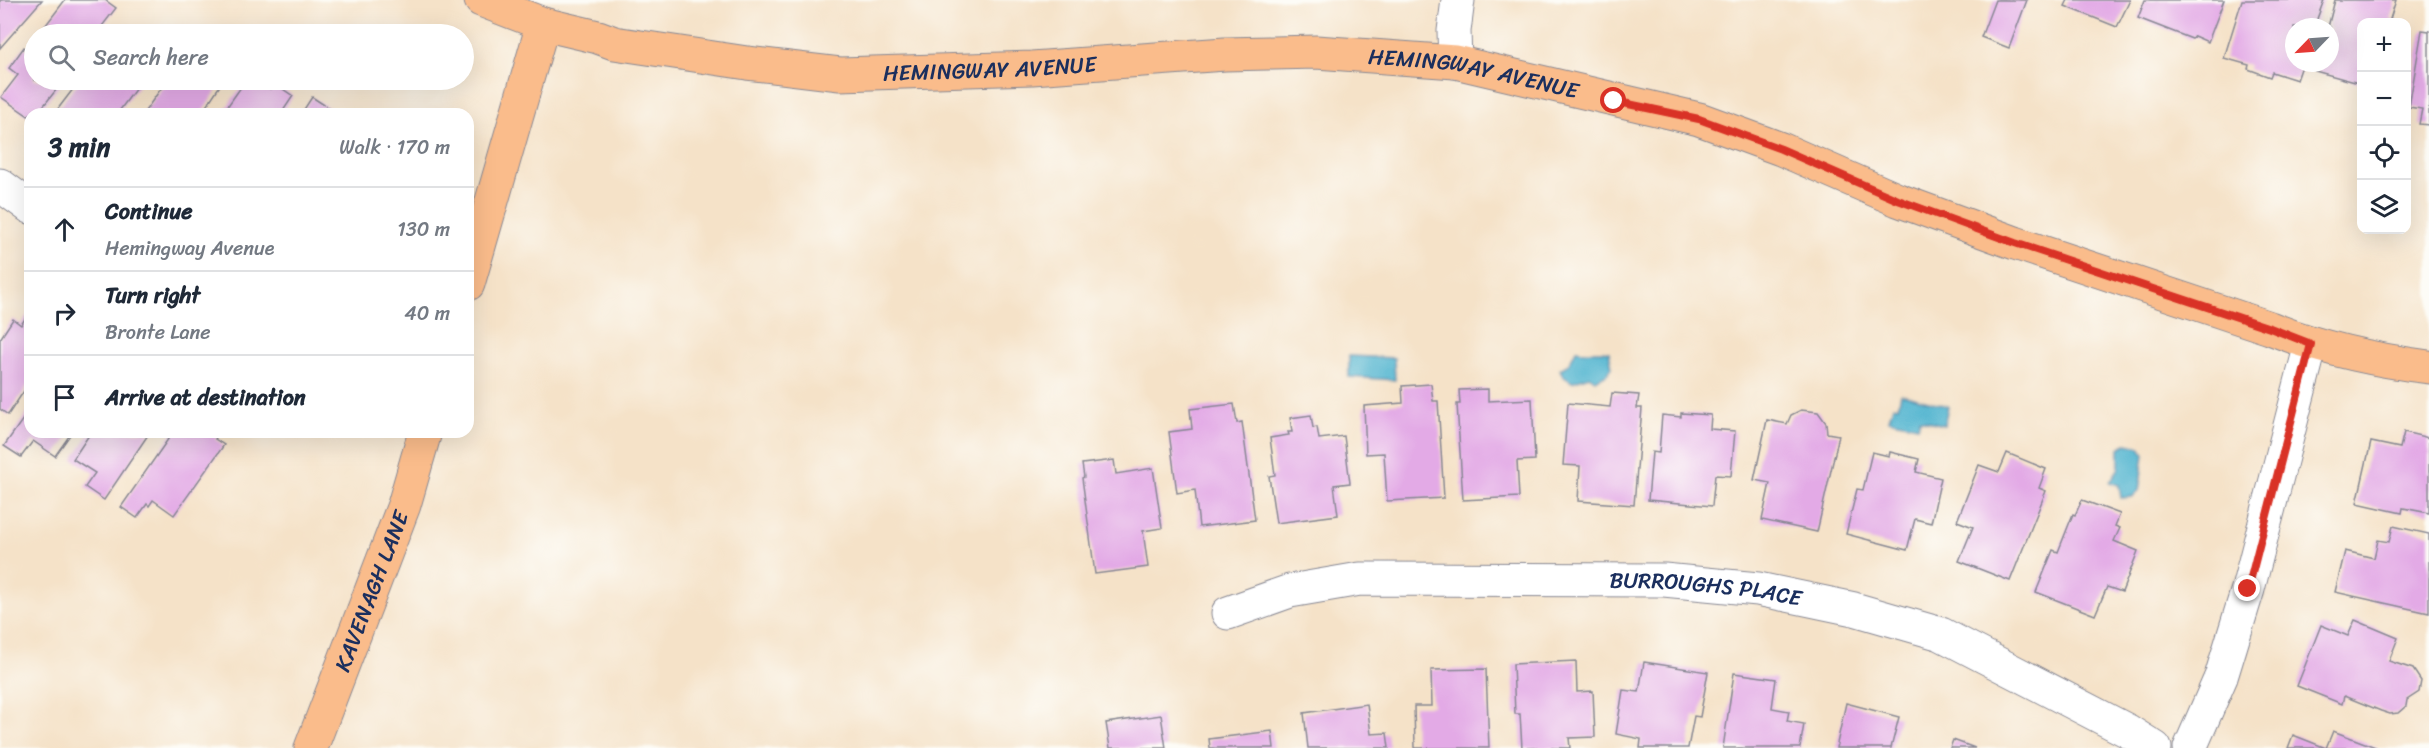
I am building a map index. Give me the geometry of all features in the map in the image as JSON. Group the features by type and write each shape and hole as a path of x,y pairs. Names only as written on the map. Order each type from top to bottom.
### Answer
{"main road":[{"name":"HEMINGWAY AVENUE","path":"481,0 543,24 614,43 840,74 1032,68 1225,54 1316,52 1455,62 1699,119 1781,149 1898,200 2015,243 2270,328 2311,344 2377,360 2429,367"},
{"path":"474,263 543,24"},
{"name":"KAVENAGH LANE","path":"311,748 404,505 423,438"}],"street":[{"path":"1455,62 1454,31 1458,0"},
{"path":"0,185 24,203"},
{"path":"2190,748 2221,677 2235,633 2311,344"},
{"name":"BURROUGHS PLACE","path":"1228,613 1290,591 1360,579 1665,580 1758,590 1854,609 1941,634 2128,731 2155,748"}],"water":[{"path":"1576,350 1609,352 1612,367 1607,374 1595,380 1589,376 1572,382 1563,376 1560,369 1569,364"},
{"path":"1349,356 1394,358 1395,380 1349,377"},
{"path":"1901,394 1948,406 1944,425 1920,419 1918,426 1889,420 1893,405 1898,406"},
{"path":"2126,444 2140,447 2144,454 2139,491 2132,497 2121,498 2119,485 2110,482 2119,468 2119,448"}],"building":[{"path":"0,0 42,0 0,48"},
{"path":"65,0 105,0 116,8 104,24 47,24"},
{"path":"1995,0 2027,0 2009,48 1981,37"},
{"path":"2068,0 2130,0 2117,27 2065,6"},
{"path":"2145,0 2224,0 2208,42 2194,36 2192,39 2138,18"},
{"path":"2242,0 2324,0 2317,18 2285,18 2285,72 2300,72 2297,80 2272,72 2270,77 2248,69 2249,65 2224,58"},
{"path":"2335,0 2396,0 2390,18 2357,18 2357,83 2319,72 2339,72 2339,18 2330,18"},
{"path":"2422,30 2429,31 2429,125 2419,124 2422,109 2411,107"},
{"path":"24,47 24,90 56,90 42,108 24,108 24,113 1,97 18,75 9,68"},
{"path":"72,90 135,90 121,108 59,108"},
{"path":"160,90 217,90 205,108 147,108"},
{"path":"239,90 284,90 293,96 285,108 226,108"},
{"path":"312,97 329,108 305,108"},
{"path":"13,319 21,325 24,320 24,391 8,415 0,409 0,339"},
{"path":"1431,384 1433,401 1438,401 1444,498 1387,501 1384,453 1366,454 1364,406 1403,403 1402,386"},
{"path":"1488,389 1488,401 1532,399 1535,460 1517,461 1519,497 1463,500 1457,404 1460,404 1459,390"},
{"path":"1612,393 1639,395 1637,408 1642,408 1634,505 1578,501 1580,466 1563,465 1568,403 1610,407"},
{"path":"1234,404 1237,423 1242,422 1255,520 1199,527 1195,490 1177,493 1169,432 1192,429 1190,409"},
{"path":"1801,410 1818,412 1826,423 1827,433 1839,435 1817,532 1762,520 1770,483 1754,480 1767,420 1787,424 1791,415"},
{"path":"1681,413 1711,415 1710,429 1735,431 1731,476 1715,475 1712,506 1648,500 1652,452 1659,453 1662,415 1681,417"},
{"path":"1311,415 1313,428 1317,427 1319,439 1344,436 1350,483 1334,485 1338,515 1276,523 1269,476 1275,475 1270,438 1289,435 1288,432 1292,432 1290,418"},
{"path":"24,418 24,438 68,438 55,456 33,441 21,457 4,446"},
{"path":"2404,432 2429,438 2429,513 2403,508 2402,513 2357,503 2371,442 2400,448"},
{"path":"87,438 146,438 104,500 85,487 95,473 73,459"},
{"path":"169,438 216,438 224,445 174,515 153,500 149,506 147,504 137,518 121,507"},
{"path":"1872,452 1889,456 1890,452 1919,459 1916,472 1941,478 1931,523 1915,519 1907,550 1846,534 1857,489 1863,490"},
{"path":"2007,453 2046,469 2039,488 2046,491 2010,581 1959,561 1973,527 1957,521 1979,465 1999,472"},
{"path":"1114,460 1116,474 1153,468 1162,528 1143,531 1148,567 1095,574 1082,464"},
{"path":"2082,500 2120,514 2115,526 2120,528 2114,541 2138,551 2122,592 2107,587 2095,615 2036,592 2053,550 2058,552 2073,514 2075,515"},
{"path":"2393,526 2429,534 2429,613 2335,592 2345,551 2374,558 2378,540 2389,542"},
{"path":"2355,620 2398,638 2389,661 2413,669 2421,681 2419,692 2407,700 2406,706 2398,713 2390,714 2344,696 2342,704 2297,686 2321,625 2348,636"},
{"path":"1576,661 1577,692 1593,691 1595,737 1569,738 1570,748 1522,748 1520,714 1515,714 1513,664"},
{"path":"1644,662 1708,672 1700,717 1694,716 1688,748 1640,748 1641,739 1616,734 1623,690 1639,692"},
{"path":"1486,669 1489,748 1415,748 1414,706 1432,706 1431,670"},
{"path":"1734,673 1776,679 1772,708 1789,711 1787,721 1804,724 1800,748 1723,748"},
{"path":"1846,703 1899,717 1891,748 1836,748"},
{"path":"1367,704 1371,734 1387,733 1389,748 1308,748 1304,713"},
{"path":"1161,715 1166,748 1110,748 1106,723"},
{"path":"1272,731 1274,748 1210,748 1209,739"},
{"path":"2333,731 2378,748 2326,748"},
{"path":"2293,735 2326,748 2288,748"},
{"path":"1953,740 1975,748 1950,748"}],"route":[{"path":"1614,101 1699,119 1781,149 1898,200 2015,243 2270,328 2311,344 2248,589"}]}
